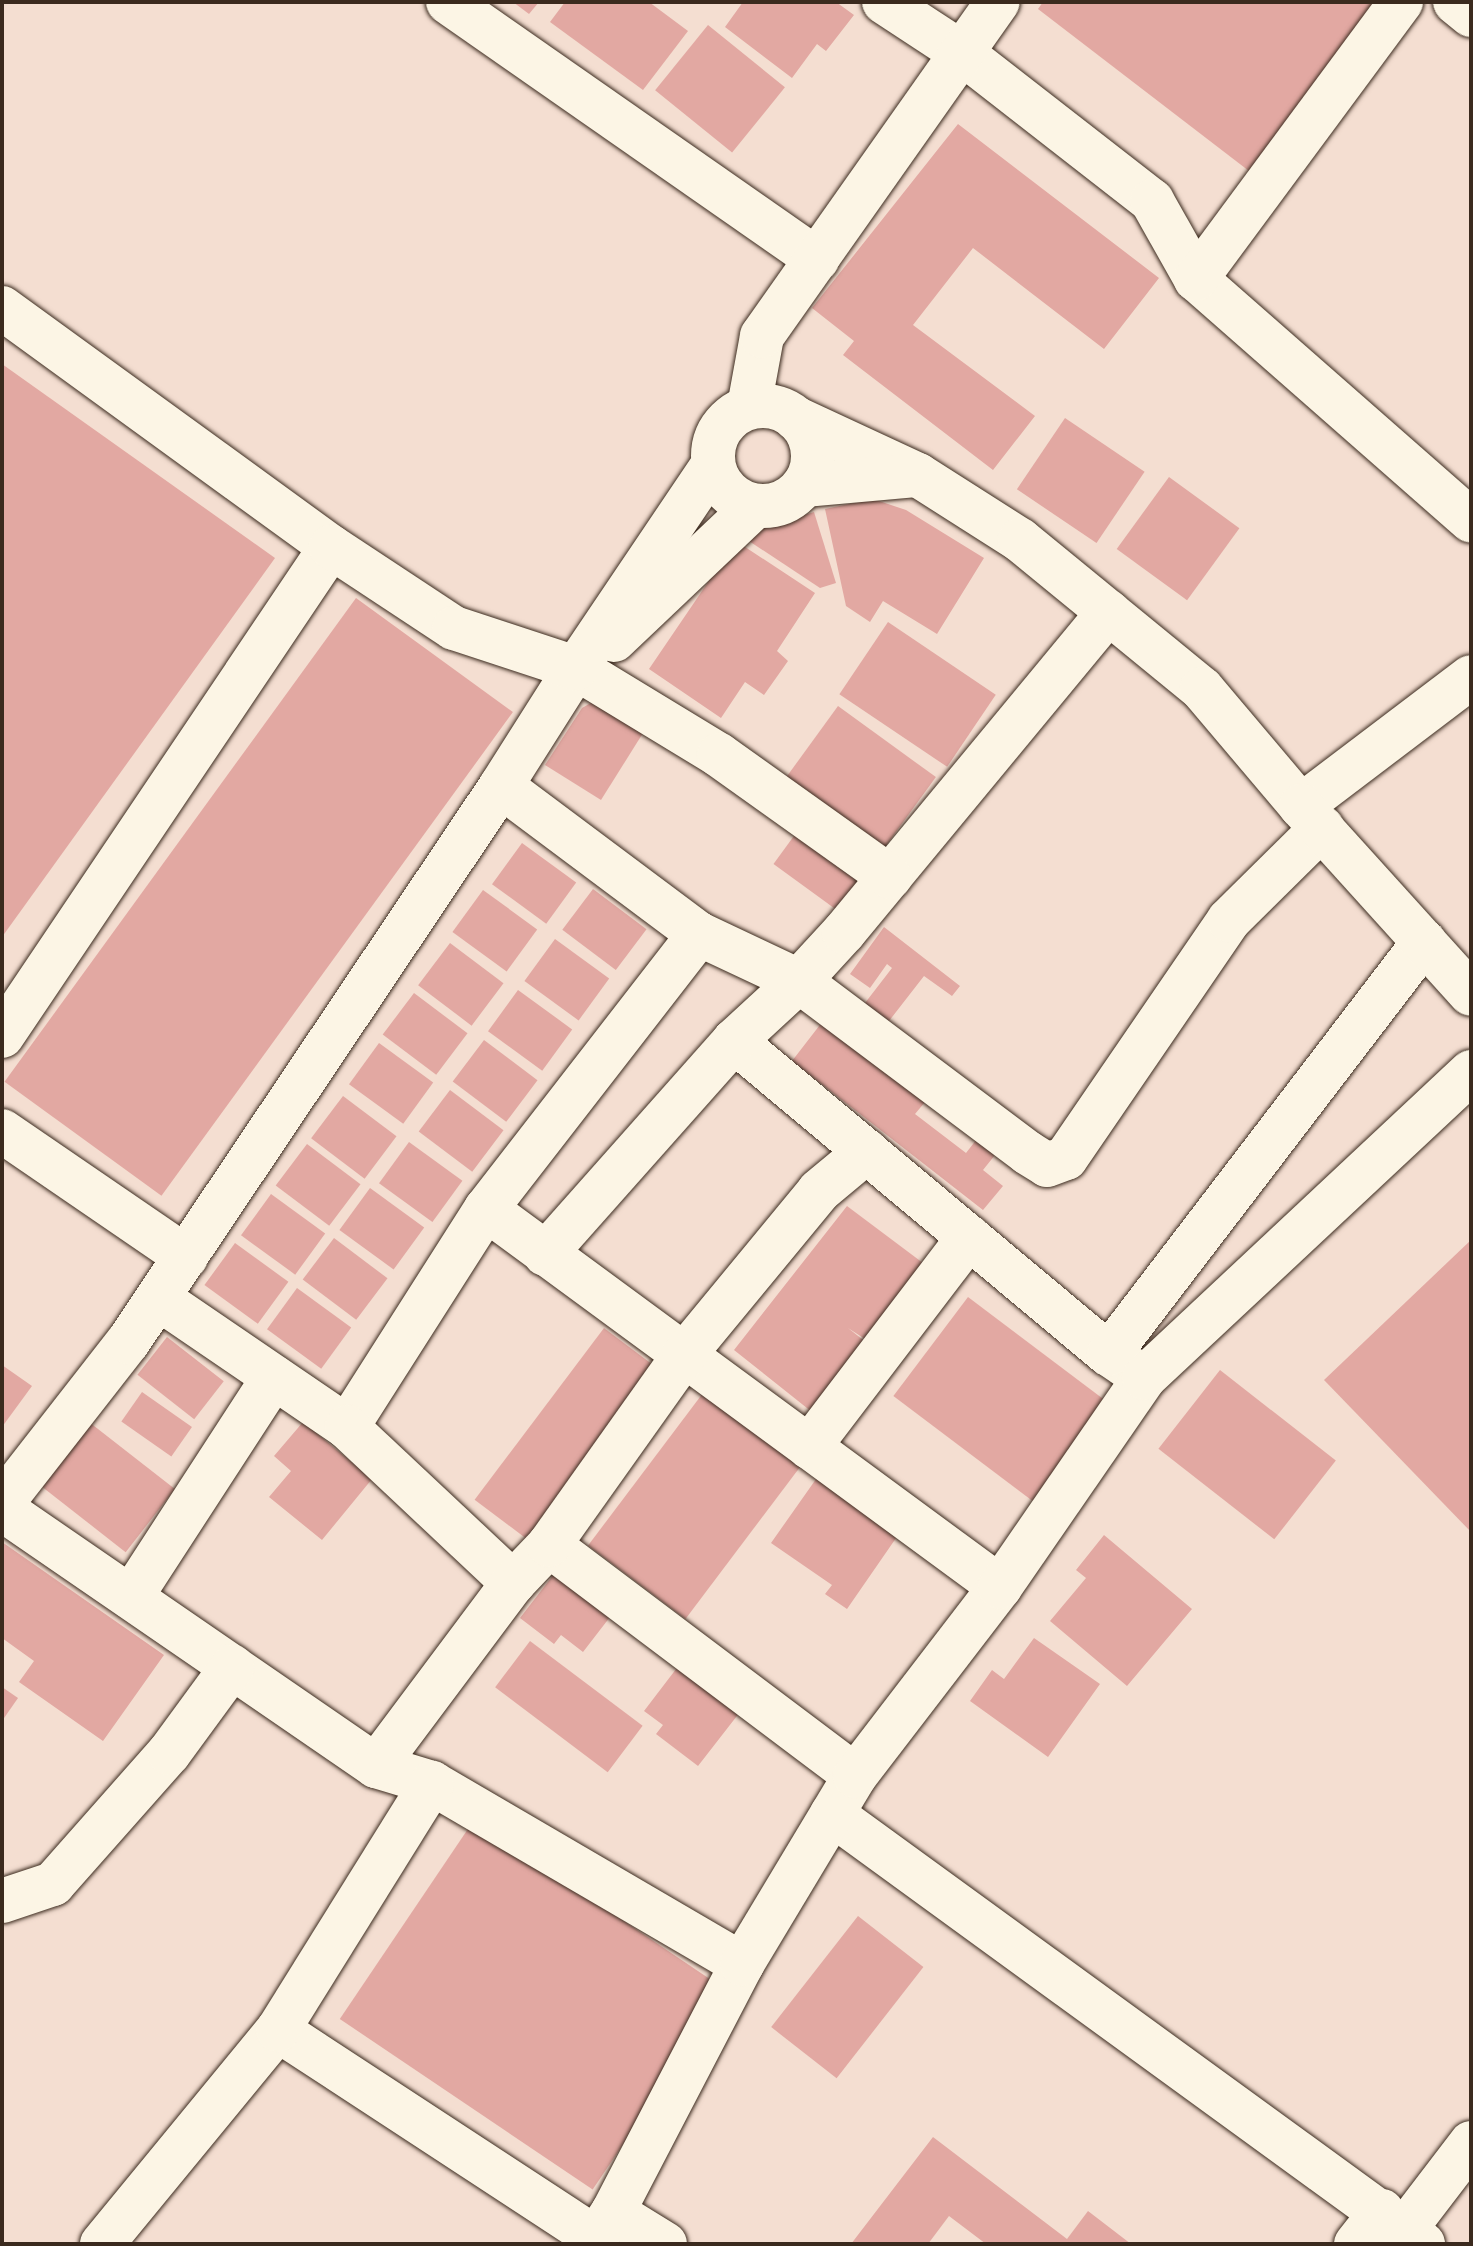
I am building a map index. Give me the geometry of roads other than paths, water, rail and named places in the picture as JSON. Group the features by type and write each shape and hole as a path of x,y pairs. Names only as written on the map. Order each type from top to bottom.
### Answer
{"street":[{"path":"448,2 817,259"},
{"path":"884,2 962,53 1152,201 1196,279 1471,521"},
{"path":"749,407 762,336 998,2"},
{"path":"1196,279 1401,2"},
{"path":"1455,2 1471,15"},
{"path":"2,308 331,547 454,628 576,668 719,755 890,877"},
{"path":"795,418 812,442 811,472 804,485 783,503 755,506 727,493 713,465 712,450 724,423 749,407 782,409 795,418 918,475 1020,540 1202,689 1471,994"},
{"path":"2,1503 128,1342 713,465"},
{"path":"804,485 918,475"},
{"path":"576,668 630,628 755,506"},
{"path":"2,1036 331,547"},
{"path":"545,1254 734,1041 799,981 890,877 1109,612"},
{"path":"501,786 699,934 799,981 1047,1165 1066,1158 1229,920 1312,817 1471,678"},
{"path":"347,1427 486,1209 699,934"},
{"path":"600,2231 742,1964 855,1776 1000,1587 1127,1366 1424,942"},
{"path":"734,1041 1127,1366"},
{"path":"1127,1366 1471,1072"},
{"path":"2,1131 186,1257"},
{"path":"376,1766 513,1583 549,1545 684,1355 819,1191 867,1151"},
{"path":"486,1209 1000,1587"},
{"path":"809,1447 969,1237"},
{"path":"158,1298 347,1427 513,1583"},
{"path":"131,1597 274,1377"},
{"path":"2,1509 376,1766 432,1783 742,1964"},
{"path":"549,1545 855,1776"},
{"path":"2,1901 53,1884 169,1753 232,1667"},
{"path":"102,2244 278,2030 432,1783"},
{"path":"832,1814 1392,2232 1471,2143"},
{"path":"278,2030 600,2231 665,2244"}]}
